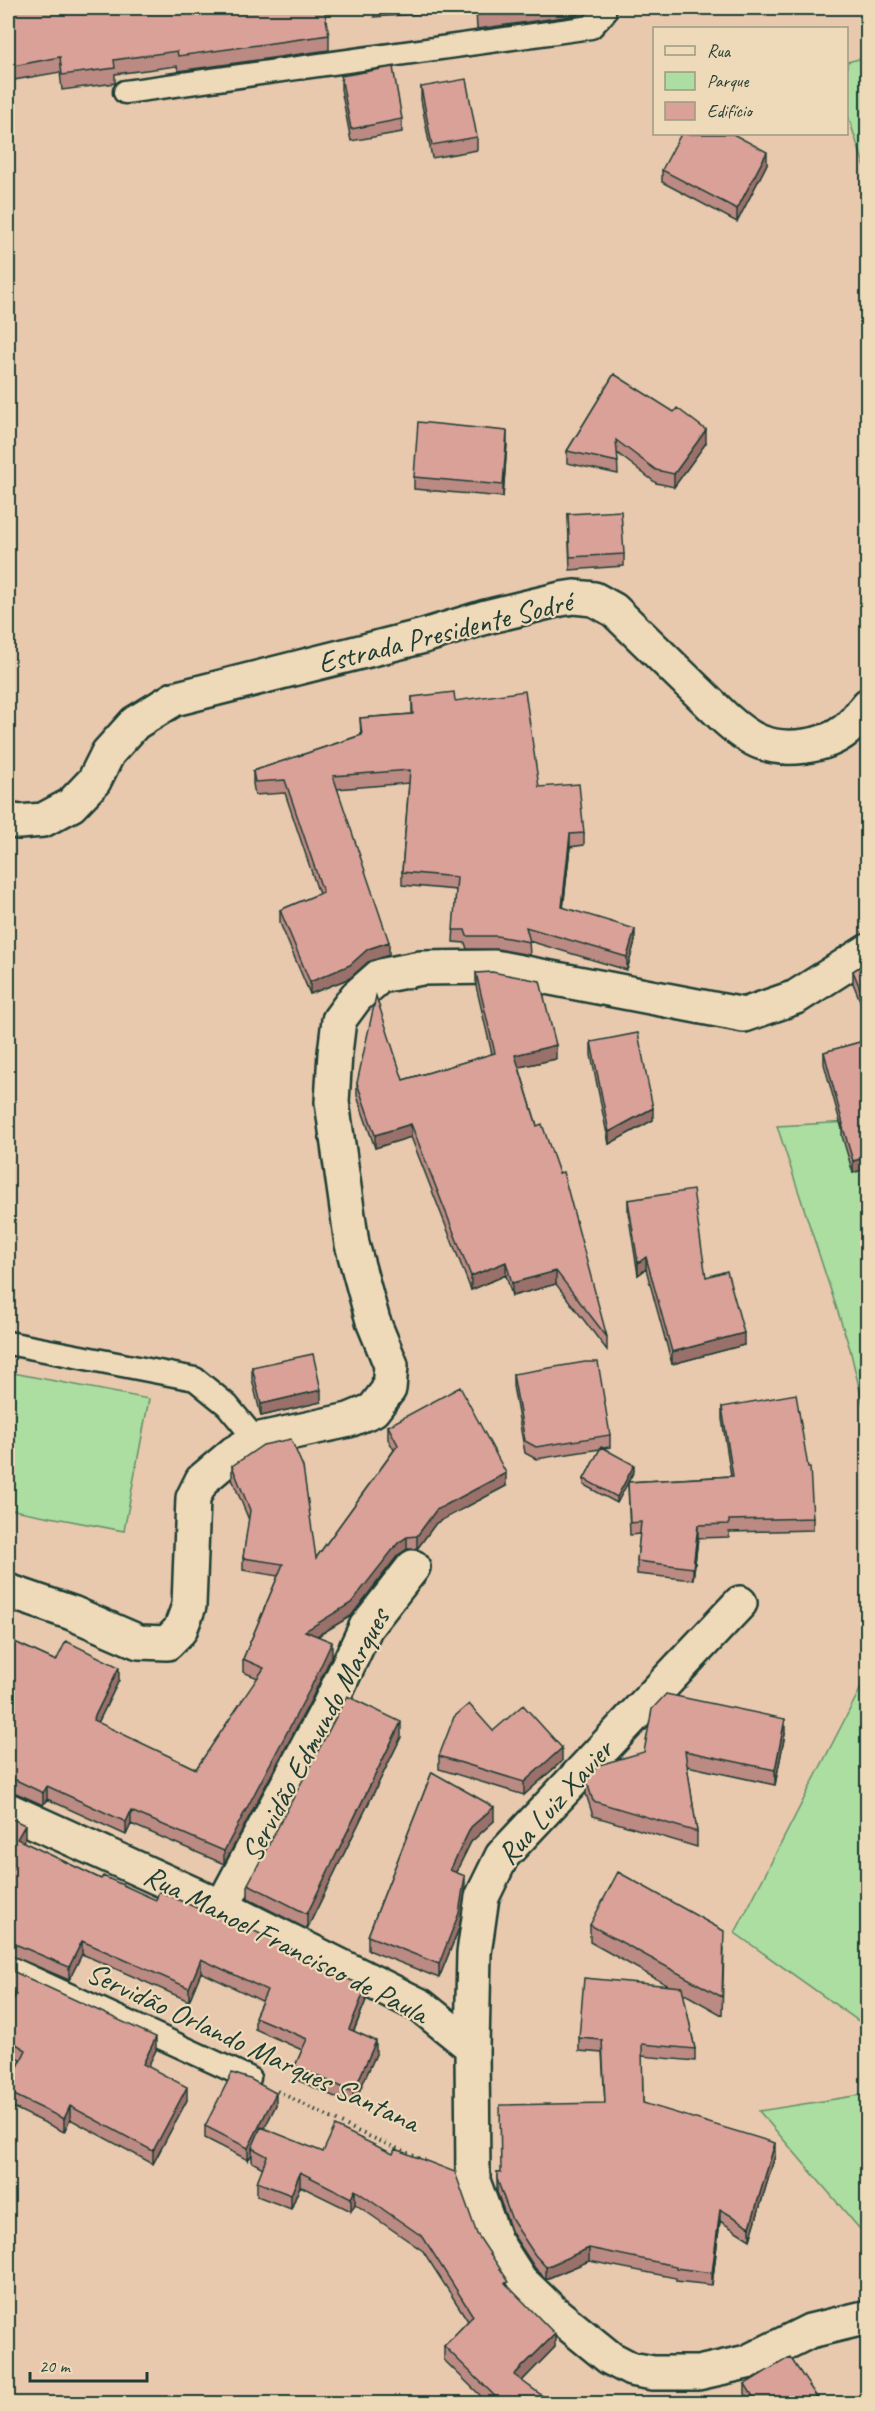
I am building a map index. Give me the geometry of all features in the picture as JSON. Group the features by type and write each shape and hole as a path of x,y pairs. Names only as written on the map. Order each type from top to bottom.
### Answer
{"street":[{"name":"Estrada Presidente Sodré","path":"8,820 19,822 43,820 71,805 94,781 108,753 135,723 174,699 424,636 486,617 574,597 594,599 614,610 731,724 762,743 785,746 820,743 846,730 867,705"},
{"path":"8,1591 72,1613 139,1642 167,1643 180,1630 189,1606 193,1498 202,1480 234,1452 256,1440 349,1420 373,1410 389,1389 391,1365 373,1321 352,1244 332,1102 339,1020 356,997 380,976 421,968 494,968 744,1015 796,997 867,951"},
{"name":"Servidão Edmundo Marques","path":"222,1907 328,1708 366,1627 413,1567"},
{"name":"Rua Luiz Xavier","path":"472,2046 474,1953 482,1897 502,1856 740,1603"},
{"name":"Rua Manoel Francisco de Paula","path":"8,1810 222,1907 421,2006 472,2046"},
{"path":"472,2046 473,2181 495,2241 520,2280 551,2310 610,2358 631,2369 653,2373 698,2373 747,2362 810,2331 867,2316"}],"lane":[{"path":"125,92 591,27 604,13 603,8"},
{"path":"8,1343 195,1379 227,1405 256,1440"},
{"name":"Servidão Orlando Marques Santana","path":"8,1967 249,2078"}],"path":[{"name":"Servidão Orlando Marques Santana","path":"249,2078 357,2131 473,2181"}],"green space":[{"path":"868,57 867,174 848,116 848,62"},
{"path":"867,1121 867,1421 850,1349 777,1126"},
{"path":"8,1372 149,1399 124,1531 8,1509"},
{"path":"867,1676 867,2027 735,1933"},
{"path":"867,2094 867,2228 859,2228 759,2111"}],"building":[{"path":"8,8 324,8 329,35 178,56 177,51 114,60 115,68 62,75 60,57 8,67"},
{"path":"477,8 533,8 477,15"},
{"path":"393,67 402,119 351,129 341,76"},
{"path":"466,79 477,137 432,145 421,87"},
{"path":"680,135 735,135 767,152 737,209 662,170"},
{"path":"614,374 674,412 677,408 706,430 674,474 656,470 616,440 618,462 567,451"},
{"path":"418,422 507,431 503,485 414,477"},
{"path":"621,511 624,554 570,557 568,514"},
{"path":"525,691 539,787 579,784 584,833 570,834 562,907 635,929 627,957 526,927 530,942 497,936 467,936 465,930 453,930 457,877 402,872 410,770 333,776 389,942 368,949 350,965 310,982 280,910 323,892 285,780 255,782 253,771 362,735 360,718 413,714 412,697 454,692 455,701"},
{"path":"867,962 867,1006 853,971"},
{"path":"492,972 540,981 556,1045 515,1055 537,1126 542,1124 559,1173 563,1172 607,1337 556,1271 512,1283 506,1262 471,1276 411,1124 375,1135 357,1083 376,996 403,1080 495,1053 476,973"},
{"path":"638,1033 653,1108 609,1132 591,1042"},
{"path":"867,1040 867,1157 853,1161 824,1052"},
{"path":"693,1190 706,1277 727,1271 744,1333 672,1352 646,1257 638,1263 628,1200"},
{"path":"313,1354 321,1390 261,1404 252,1367"},
{"path":"585,1362 598,1362 610,1435 536,1447 525,1441 513,1374"},
{"path":"460,1387 506,1473 436,1510 417,1536 407,1537 398,1543 351,1603 305,1631 332,1642 311,1687 224,1851 131,1811 126,1822 47,1786 43,1793 16,1780 8,1779 8,1639 56,1661 66,1641 119,1667 93,1720 196,1769 264,1668 243,1659 283,1564 243,1558 250,1510 232,1466 263,1445 291,1439 303,1467 316,1558 398,1445 388,1426"},
{"path":"796,1394 808,1467 810,1467 813,1518 729,1520 729,1524 698,1525 693,1568 637,1561 641,1522 630,1523 628,1482 733,1476 722,1407"},
{"path":"601,1447 634,1465 617,1497 584,1479"},
{"path":"666,1694 785,1719 775,1770 685,1751 697,1832 593,1801 586,1779 599,1765 644,1752 652,1709"},
{"path":"347,1696 401,1722 307,1914 248,1884"},
{"path":"469,1704 493,1731 523,1705 562,1748 524,1782 439,1756 454,1717"},
{"path":"432,1772 494,1807 471,1827 450,1870 465,1876 459,1913 439,1964 368,1936"},
{"path":"8,1817 25,1825 17,1839 101,1879 103,1876 156,1900 159,1891 219,1918 220,1914 291,1949 289,1953 366,1987 349,2029 376,2041 353,2092 295,2066 307,2039 255,2017 267,1990 201,1959 189,1988 82,1941 69,1967 8,1941"},
{"path":"618,1872 724,1931 722,1997 590,1925"},
{"path":"8,1969 156,2037 143,2064 187,2087 153,2151 70,2106 64,2119 8,2092 26,2050 8,2039 8,2009 16,1995 8,1990"},
{"path":"584,1978 682,1987 695,2049 642,2044 643,2103 775,2143 750,2227 720,2209 712,2273 676,2268 676,2266 589,2248 546,2267 535,2255 512,2220 497,2179 497,2172 501,2172 500,2105 605,2103 602,2040 579,2038"},
{"path":"232,2073 250,2079 276,2093 248,2148 205,2126"},
{"path":"335,2126 393,2154 395,2149 455,2172 477,2234 509,2282 505,2283 555,2334 514,2375 552,2403 502,2403 444,2346 473,2316 423,2237 355,2190 351,2198 300,2172 291,2195 257,2182 267,2156 252,2148 261,2127 323,2152"},
{"path":"790,2357 821,2403 757,2403 745,2384"}]}
